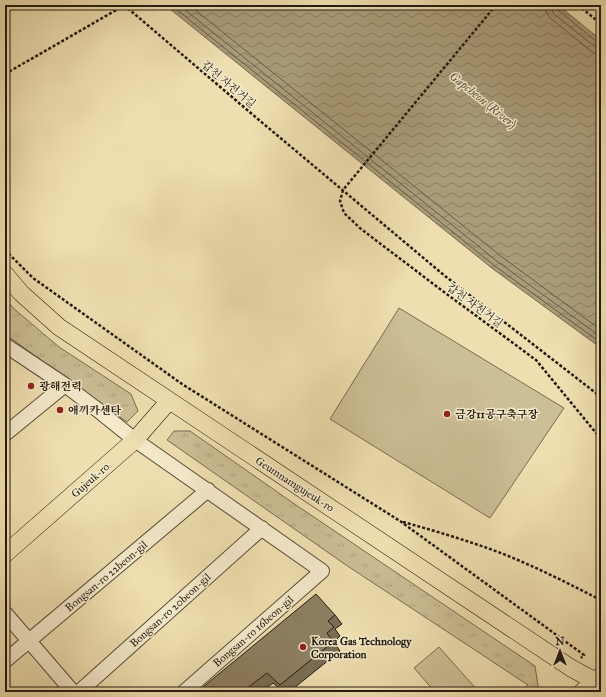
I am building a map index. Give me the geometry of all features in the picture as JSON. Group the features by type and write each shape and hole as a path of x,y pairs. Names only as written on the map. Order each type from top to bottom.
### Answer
{"main road":[{"name":"Geumnamgujeuk-ro","path":"5,274 21,293 59,327 595,684"},
{"name":"Gujeuk-ro","path":"5,554 135,440 169,401"}],"street":[{"path":"5,345 65,385 135,440 262,528"},
{"path":"5,434 65,385"},
{"name":"Bongsan-ro 22beon-gil","path":"5,661 208,490"},
{"name":"Bongsan-ro 16beon-gil","path":"184,692 322,571 262,528"},
{"name":"Bongsan-ro 20beon-gil","path":"79,692 262,528"},
{"path":"5,613 73,692"}],"path":[{"path":"5,74 125,5"},
{"name":"갑천 자전거길","path":"125,5 343,190 340,201 344,213 361,229 536,360 601,439"},
{"path":"496,5 343,190 445,276 601,397"},
{"path":"578,5 601,24"},
{"path":"5,250 33,278 182,384 400,521 584,655"},
{"path":"400,521 491,549 541,570 601,600"}],"green space":[{"path":"5,298 13,308 59,347 131,394 138,411 127,422 5,334"},
{"name":"금강11공구축구장","path":"399,308 564,408 490,518 330,419"},
{"path":"174,431 190,431 296,505 535,666 539,692 520,692 528,685 346,565 167,440"},
{"path":"439,647 479,692 435,692 414,668"}],"water":[{"name":"Gapcheon (River)","path":"165,5 558,5 601,40 601,348 493,269"}],"building":[{"name":"Korea Gas Technology Corporation","path":"316,594 335,615 328,621 334,627 327,633 333,642 280,685 267,673 242,692 197,692"}],"place":[{"name":"광해전력","path":"31,386"},
{"name":"애끼카센타","path":"60,410"},
{"name":"금강11공구축구장","path":"447,414"},
{"name":"Korea Gas Technology Corporation","path":"303,647"}]}
